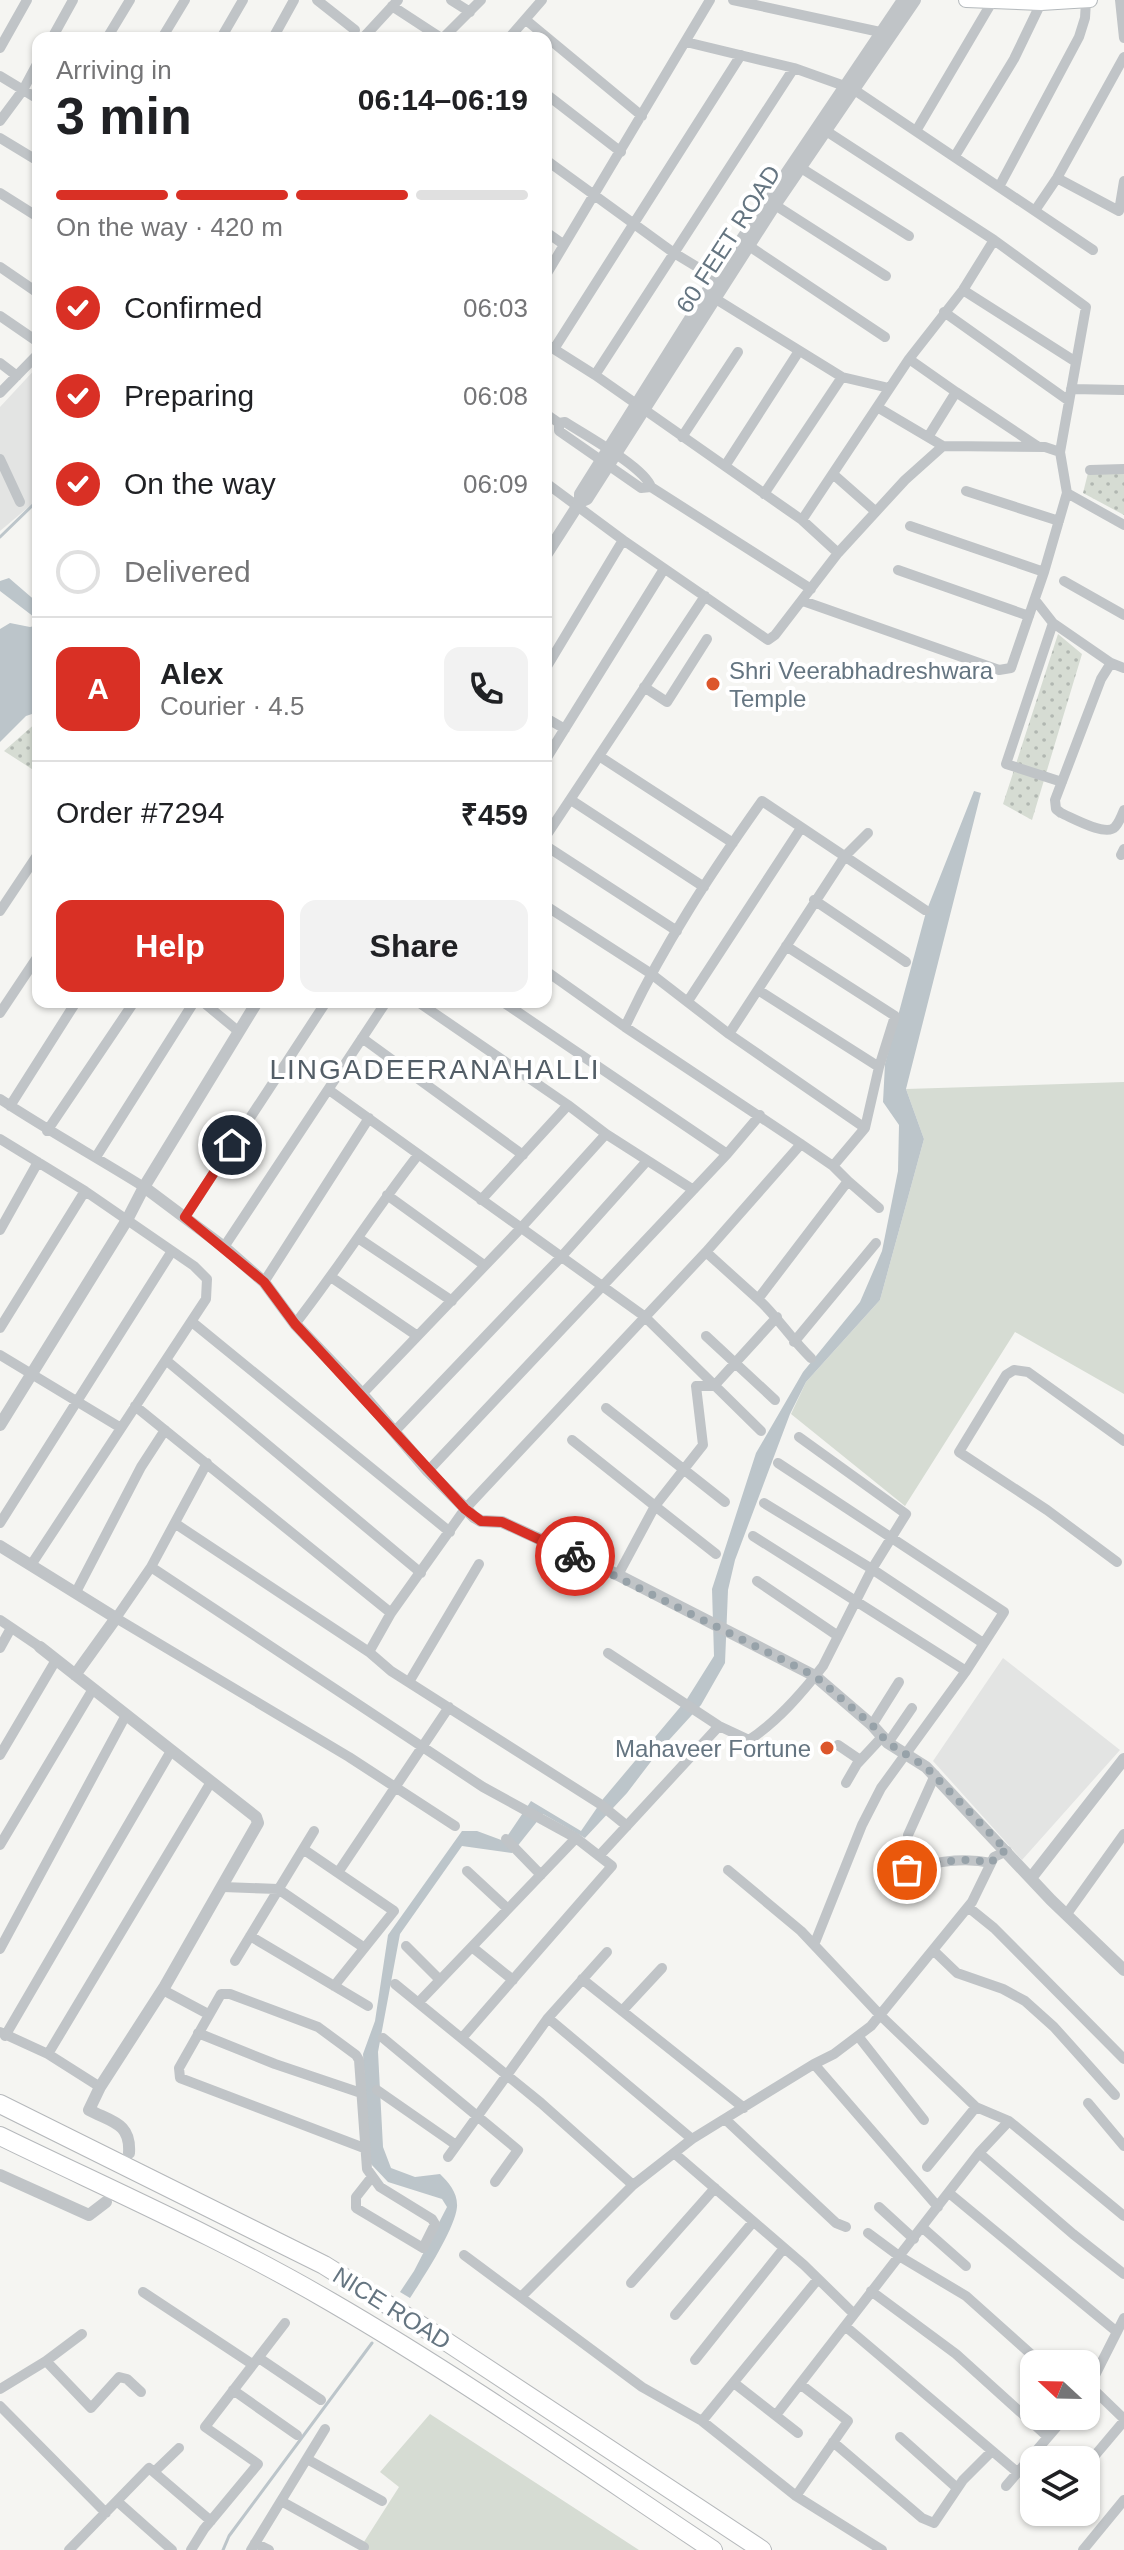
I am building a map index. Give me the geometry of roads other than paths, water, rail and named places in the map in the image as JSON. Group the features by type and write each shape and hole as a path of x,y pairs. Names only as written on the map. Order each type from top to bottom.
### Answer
{"highway":[{"name":"NICE ROAD","path":"0,2104 255,2229 336,2273 444,2340 762,2550"},
{"name":"NICE ROAD","path":"0,2136 241,2253 333,2303 713,2550"}],"main road":[{"path":"966,0 1041,3 1088,0"}],"street":[{"path":"0,48 27,0"},
{"path":"55,32 73,0"},
{"path":"111,32 130,0"},
{"path":"166,32 185,0"},
{"path":"224,32 243,0"},
{"path":"276,32 294,0"},
{"path":"317,0 361,32"},
{"path":"451,0 470,12"},
{"path":"448,32 481,0"},
{"path":"515,32 542,0"},
{"path":"552,264 710,0"},
{"path":"733,0 880,32"},
{"name":"60 FEET ROAD","path":"552,546 578,505 587,499 608,457 719,281 903,0"},
{"name":"60 FEET ROAD","path":"848,87 915,0"},
{"path":"1000,185 1079,37 1088,0"},
{"path":"1120,0 1124,38"},
{"path":"916,131 992,2"},
{"path":"368,32 395,3 434,32"},
{"path":"955,156 1014,59 1041,3"},
{"path":"526,20 540,32"},
{"path":"552,42 642,116"},
{"path":"686,42 794,68 848,87 1000,185 1093,250"},
{"path":"552,343 741,55"},
{"path":"1036,209 1057,178 1124,57"},
{"path":"595,375 794,68"},
{"path":"0,121 32,73"},
{"path":"0,76 32,95"},
{"path":"552,99 621,152"},
{"path":"803,601 999,670 1011,668 1067,493 1060,452 1086,307 994,240 821,128"},
{"name":"60 FEET ROAD","path":"719,281 749,246 801,168 821,128"},
{"path":"0,138 32,157"},
{"path":"552,164 674,253 719,281"},
{"path":"801,168 909,236"},
{"path":"1057,178 1119,211 1124,181"},
{"path":"0,193 32,213"},
{"path":"775,205 886,276"},
{"path":"552,236 563,244"},
{"path":"802,520 889,388 963,290 994,240"},
{"path":"749,246 885,337"},
{"path":"0,267 32,289"},
{"path":"963,290 1076,362"},
{"path":"710,296 842,377 889,388"},
{"path":"944,312 1070,395 1124,390"},
{"path":"0,316 32,338"},
{"path":"552,347 802,520 838,553"},
{"path":"725,466 799,351"},
{"path":"682,437 738,352"},
{"path":"909,359 1039,447"},
{"path":"0,393 32,360"},
{"path":"0,363 17,376"},
{"path":"764,494 842,377"},
{"path":"928,437 956,392"},
{"path":"877,407 943,446 1039,447 1060,452"},
{"path":"552,418 559,423 559,431 647,478 651,487 811,589"},
{"path":"552,487 768,640 875,511 943,446"},
{"path":"0,459 20,502"},
{"path":"1090,470 1124,469"},
{"path":"833,474 875,511"},
{"path":"966,491 1059,521"},
{"path":"1067,493 1124,525"},
{"path":"910,526 1044,572"},
{"path":"552,658 623,540"},
{"path":"552,748 664,569"},
{"path":"898,570 1029,616"},
{"path":"1064,581 1124,615"},
{"path":"552,827 705,596"},
{"path":"1035,600 1053,623 1111,663 1124,668"},
{"path":"1053,623 1006,764 1062,782"},
{"path":"644,687 667,702 707,639"},
{"path":"1111,663 1101,679 1055,800 1056,809 1061,813 1108,831 1116,826 1124,810"},
{"path":"552,721 565,729"},
{"path":"599,756 733,843"},
{"path":"571,800 704,887"},
{"path":"625,1027 650,973 762,801 925,910"},
{"path":"688,1001 801,828"},
{"path":"729,1034 814,900 845,856 868,833"},
{"path":"552,850 677,931"},
{"path":"0,911 32,865"},
{"path":"814,900 906,962"},
{"path":"552,910 650,973 729,1034 865,1128"},
{"path":"786,946 895,1016 865,1128 833,1166"},
{"path":"0,1013 32,965"},
{"path":"552,975 833,1166 879,1208"},
{"path":"758,990 879,1067"},
{"path":"72,1008 5,1103 144,1187 224,1247 264,1282 295,1324 362,1394 428,1471 481,1521 502,1522 618,1575 815,1676 886,1740 935,1775 1066,1915 1124,1970"},
{"path":"47,1131 130,1008"},
{"path":"96,1157 190,1008"},
{"path":"210,1008 238,1031"},
{"path":"0,1425 253,1008"},
{"path":"185,1217 322,1008"},
{"path":"224,1247 382,1008"},
{"path":"427,1008 646,1162 692,1189"},
{"path":"512,1008 727,1154"},
{"path":"362,1038 523,1155"},
{"path":"329,1090 644,1316 761,1431"},
{"path":"481,1200 568,1105"},
{"path":"428,1471 727,1154 760,1115"},
{"path":"264,1282 369,1118"},
{"path":"362,1394 606,1134"},
{"path":"0,1139 85,1191 207,1279 206,1299 192,1322 31,1565"},
{"path":"369,1652 391,1613 465,1509 706,1252 801,1144"},
{"path":"295,1324 418,1155"},
{"path":"0,1230 38,1162"},
{"path":"394,1432 562,1256 646,1162"},
{"path":"758,1299 848,1181"},
{"path":"0,1328 85,1191"},
{"path":"387,1195 484,1265"},
{"path":"358,1238 452,1301"},
{"path":"794,1342 876,1243"},
{"path":"0,1523 172,1251"},
{"path":"706,1252 777,1317 794,1342 811,1358"},
{"path":"331,1277 416,1335"},
{"path":"618,1575 655,1506 703,1445 696,1386 714,1386 777,1317"},
{"path":"192,1322 450,1532"},
{"path":"706,1336 775,1400"},
{"path":"0,1355 121,1428"},
{"path":"167,1361 421,1573"},
{"path":"1117,1562 1047,1510 959,1452 1006,1375 1014,1370 1028,1372 1124,1441"},
{"path":"135,1406 391,1613"},
{"path":"606,1408 725,1502"},
{"path":"76,1592 141,1467 165,1430"},
{"path":"608,1653 719,1726 749,1740 768,1728 815,1676 872,1569 906,1514 799,1437"},
{"path":"572,1440 716,1554"},
{"path":"75,1675 151,1567 207,1463"},
{"path":"778,1463 1004,1612 966,1671 887,1778 862,1825 814,1945"},
{"path":"764,1503 872,1569 983,1643"},
{"path":"176,1524 369,1652 391,1671 600,1804 627,1826"},
{"path":"753,1536 966,1671"},
{"path":"0,1546 396,1786 455,1826"},
{"path":"409,1682 479,1564"},
{"path":"151,1567 483,1787 576,1838 612,1866 462,2038"},
{"path":"757,1581 838,1636"},
{"path":"0,1620 40,1647 256,1817 258,1823 163,1990 100,2087 89,2110 126,2130 130,2139 129,2153"},
{"path":"0,1648 11,1628"},
{"path":"0,1755 56,1660"},
{"path":"872,1725 899,1682"},
{"path":"0,1845 93,1689"},
{"path":"339,1871 449,1707"},
{"path":"846,1783 860,1760 886,1740 912,1708"},
{"path":"0,1949 3,1935 126,1715"},
{"path":"599,1856 719,1726"},
{"path":"838,1745 860,1760"},
{"path":"100,2087 48,2054 2,2034 171,1751"},
{"path":"1031,1878 1124,1759"},
{"path":"908,1835 935,1775"},
{"path":"48,2054 211,1782"},
{"path":"235,1961 314,1831"},
{"path":"1066,1915 1124,1834"},
{"path":"418,2003 576,1838"},
{"path":"506,1839 541,1875"},
{"path":"303,1849 394,1911 334,1986"},
{"path":"521,2297 633,2185 692,2139 834,2054 858,2036 880,2015 968,1907 999,1853 1007,1851"},
{"path":"898,1873 945,1861 974,1859 991,1863"},
{"path":"728,1870 814,1945 880,2015 976,2107 1009,2121 1124,2216"},
{"path":"467,1871 508,1909"},
{"path":"223,1887 278,1889 363,1947"},
{"path":"968,1907 994,1928 1124,2059"},
{"path":"250,1936 368,2006"},
{"path":"406,1946 440,1980"},
{"path":"472,1947 513,1980"},
{"path":"933,1950 957,1973 1003,1989 1025,2001 1054,2027 1115,2095"},
{"path":"448,2157 548,2018 607,1952"},
{"path":"622,2011 662,1968"},
{"path":"582,1979 744,2108"},
{"path":"395,1984 507,2075 633,2185"},
{"path":"163,1990 208,2014"},
{"path":"364,2148 180,2078 179,2068 221,1994 230,1994 318,2027 356,2055 367,2169 371,2178 389,2194 432,2219 435,2224 423,2248 356,2208 356,2197 371,2178"},
{"path":"548,2018 692,2139"},
{"path":"198,2033 275,2064 361,2093"},
{"path":"858,2036 924,2120"},
{"path":"383,2038 518,2150 495,2182"},
{"path":"814,2064 938,2207"},
{"path":"377,2090 456,2145"},
{"path":"1088,2103 1124,2146"},
{"path":"927,2167 976,2107"},
{"path":"725,2119 836,2223 846,2227"},
{"path":"776,2415 979,2153 1009,2121"},
{"path":"674,2153 784,2248 854,2314"},
{"path":"979,2153 1124,2274"},
{"path":"0,2175 89,2215 106,2202"},
{"path":"631,2283 715,2188"},
{"path":"949,2193 1117,2332"},
{"path":"879,2207 914,2239"},
{"path":"675,2315 753,2222"},
{"path":"923,2228 966,2266"},
{"path":"868,2233 899,2256 966,2296 1026,2350"},
{"path":"695,2360 784,2248"},
{"path":"464,2255 642,2387 702,2421 796,2496 882,2550"},
{"path":"702,2421 818,2279"},
{"path":"871,2291 956,2354 1048,2437"},
{"path":"143,2292 321,2400"},
{"path":"1100,2367 1124,2318"},
{"path":"191,2550 258,2464 205,2427 285,2323"},
{"path":"845,2326 1017,2472"},
{"path":"0,2389 82,2334"},
{"path":"46,2361 91,2408 119,2377 127,2379 141,2392"},
{"path":"734,2383 798,2433"},
{"path":"796,2496 848,2421 800,2384"},
{"path":"233,2390 297,2435"},
{"path":"1100,2399 1124,2420 1100,2449"},
{"path":"0,2406 106,2513"},
{"path":"269,2550 253,2546 325,2429"},
{"path":"1006,2486 1054,2430"},
{"path":"900,2437 957,2488"},
{"path":"833,2442 934,2523 957,2488 992,2451"},
{"path":"155,2471 179,2448"},
{"path":"307,2459 382,2501"},
{"path":"69,2550 149,2468 211,2521"},
{"path":"1083,2550 1124,2500"},
{"path":"281,2501 364,2547"},
{"path":"118,2502 172,2550"}],"waterway":[{"path":"0,537 32,506"},
{"path":"223,2550 229,2536 372,2343"}],"place":[{"name":"Shri Veerabhadreshwara Temple","path":"713,684"},
{"name":"Mahaveer Fortune","path":"827,1748"}],"district":[{"name":"LINGADEERANAHALLI","path":"435,1069"}]}
